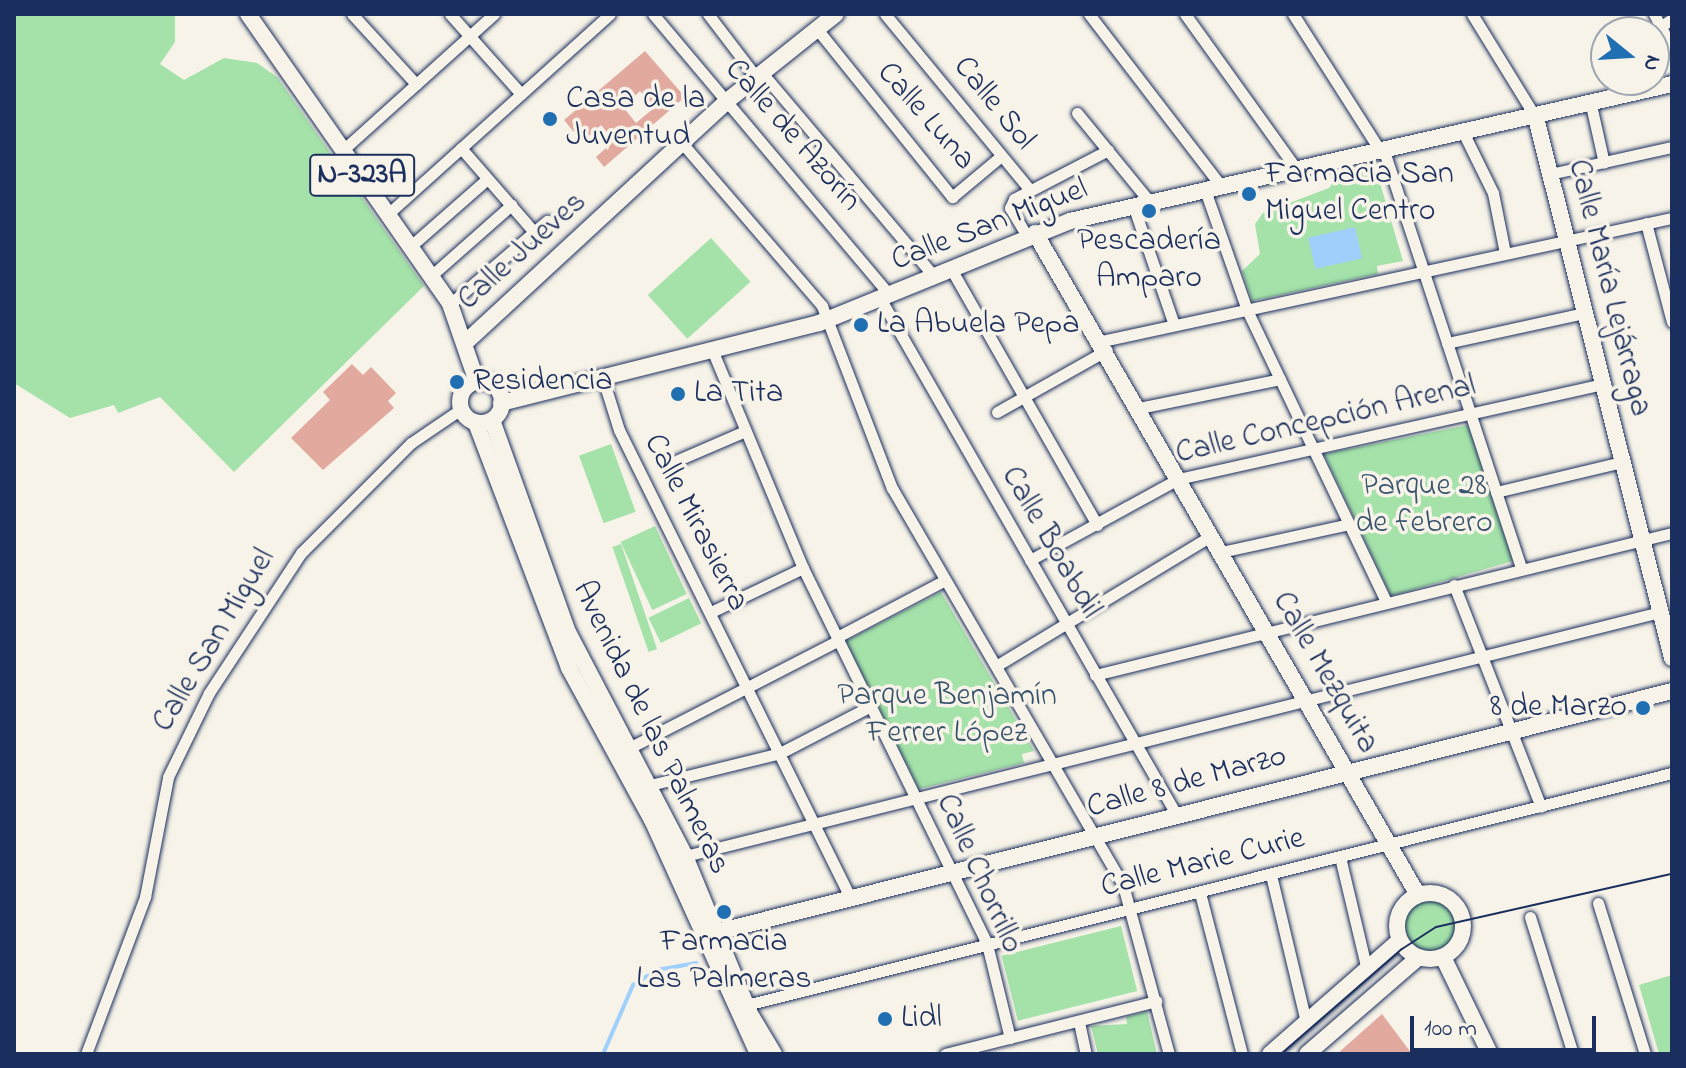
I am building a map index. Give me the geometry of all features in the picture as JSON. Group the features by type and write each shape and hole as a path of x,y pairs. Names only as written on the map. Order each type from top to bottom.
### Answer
{"street":[{"name":"N-323A","path":"248,14 432,275 450,304 466,342 477,382"},
{"path":"352,14 416,84"},
{"path":"450,14 521,94"},
{"path":"344,149 494,14"},
{"path":"389,213 610,14"},
{"name":"Calle de Azorín","path":"653,14 884,296"},
{"path":"708,14 934,276"},
{"name":"Calle Jueves","path":"466,342 727,101 836,14"},
{"name":"Calle Sol","path":"885,14 1030,190"},
{"path":"1089,14 1213,188 1247,310 1386,602"},
{"path":"1185,14 1297,170"},
{"path":"1293,14 1382,151 1521,568"},
{"path":"1472,14 1536,118"},
{"name":"Calle Luna","path":"817,29 952,197 1001,156"},
{"name":"Calle San Miguel","path":"501,403 713,352 828,318 1031,235 1141,203 1536,118 1616,96"},
{"path":"1591,105 1604,163"},
{"path":"1077,113 1108,150 1141,203 1174,325"},
{"name":"Calle María Lejárraga","path":"1536,118 1672,658"},
{"path":"1464,134 1493,193 1505,253"},
{"path":"682,143 828,318 892,488 1095,836 1132,907 1169,1054"},
{"path":"1550,174 1672,147"},
{"path":"461,148 534,232"},
{"name":"Calle Sol","path":"1031,235 1010,208 1030,190 1108,150"},
{"path":"412,245 487,179"},
{"path":"432,275 511,205"},
{"path":"997,412 1104,346 1174,325 1672,218"},
{"path":"450,304 547,221"},
{"path":"1646,223 1672,322"},
{"name":"Calle Mezquita","path":"1031,235 1104,346 1418,895"},
{"path":"950,267 1097,525"},
{"name":"Calle Boabdil","path":"884,296 1030,560 1176,814"},
{"path":"1447,343 1585,313"},
{"name":"Calle Chorrillo","path":"713,352 743,432 803,568 987,944 1010,1038"},
{"name":"Calle Mirasierra","path":"603,379 619,430 850,897"},
{"path":"1139,408 1280,379"},
{"path":"477,382 493,386 501,403 484,421 461,409 465,388 477,382"},
{"name":"Calle Concepción Arenal","path":"1030,560 1178,479 1603,384"},
{"name":"Calle San Miguel","path":"86,1054 149,884 168,777 209,693 301,553 411,443 461,409"},
{"name":"Avenida de las Palmeras","path":"484,421 568,632 685,856 746,1005 774,1054"},
{"name":"Avenida de las Palmeras","path":"484,421 569,668 652,820 758,1054"},
{"path":"678,460 743,432"},
{"path":"1496,492 1622,462"},
{"path":"1221,552 1349,524"},
{"path":"1095,675 1672,533"},
{"path":"996,666 1211,536"},
{"path":"711,612 803,568"},
{"path":"629,748 945,580"},
{"path":"1454,585 1514,728 1541,807"},
{"path":"685,856 1660,612"},
{"name":"Calle 8 de Marzo","path":"717,932 1514,728 1672,691"},
{"path":"650,785 780,753 871,706"},
{"name":"Calle Marie Curie","path":"746,1005 1672,773"},
{"path":"1340,857 1367,970"},
{"path":"1271,875 1306,1022"},
{"path":"1200,893 1242,1054"},
{"path":"1270,1054 1399,941 1401,909 1418,895 1438,894 1459,910 1463,933 1443,957 1418,958 1307,1054"},
{"path":"1598,903 1645,1054"},
{"path":"1530,917 1573,1054"},
{"path":"1399,941 1418,958"},
{"path":"1443,957 1490,1054"},
{"path":"945,1054 1156,1001"},
{"path":"1079,1022 1086,1054"}],"green space":[{"path":"14,14 175,14 175,42 160,64 184,80 224,58 257,63 277,77 424,286 234,472 160,397 118,413 114,405 70,418 14,383"},
{"path":"1344,168 1349,174 1372,168 1378,176 1403,261 1377,266 1378,274 1252,301 1242,271 1260,254 1255,224 1263,213 1329,188"},
{"path":"711,238 750,282 687,339 648,295"},
{"name":"Parque 28 de febrero","path":"1468,425 1513,561 1391,596 1324,454"},
{"path":"611,444 636,512 604,523 579,456"},
{"path":"655,526 687,594 652,610 621,542"},
{"path":"621,544 657,649 649,652 612,547"},
{"name":"Parque Benjamín Ferrer López","path":"941,592 1034,751 1022,754 1024,763 919,789 846,641"},
{"path":"689,598 701,623 661,643 649,618"},
{"path":"1430,899 1449,907 1457,926 1449,945 1430,953 1411,945 1403,926 1411,907"},
{"path":"1121,926 1137,991 1018,1021 1002,956"},
{"path":"1672,975 1672,1054 1659,1054 1639,985"},
{"path":"1147,1011 1157,1054 1098,1054 1091,1026 1127,1024 1126,1017"}],"water":[{"path":"1355,227 1362,258 1315,269 1308,238"}],"building":[{"path":"645,51 685,97 604,167 596,157 614,141 601,125 582,142 564,120","holes":["640,91 654,108 636,123 623,107"]},
{"path":"352,364 363,375 371,367 396,393 388,401 394,408 323,470 291,438 330,400 323,392"},
{"path":"1382,1014 1412,1054 1337,1054"}],"waterway":[{"path":"603,1054 633,985 657,970 696,963"}],"tram line":[{"path":"1281,1054 1402,949 1436,927 1672,874"}],"place":[{"name":"Casa de la Juventud","path":"550,119"},
{"name":"Farmacia San Miguel Centro","path":"1249,194"},
{"name":"Pescadería Amparo","path":"1149,211"},
{"name":"La Abuela Pepa","path":"861,325"},
{"name":"Residencia","path":"457,382"},
{"name":"La Tita","path":"678,394"},
{"name":"8 de Marzo","path":"1643,708"},
{"name":"Farmacia Las Palmeras","path":"724,912"},
{"name":"Lidl","path":"885,1019"}]}
